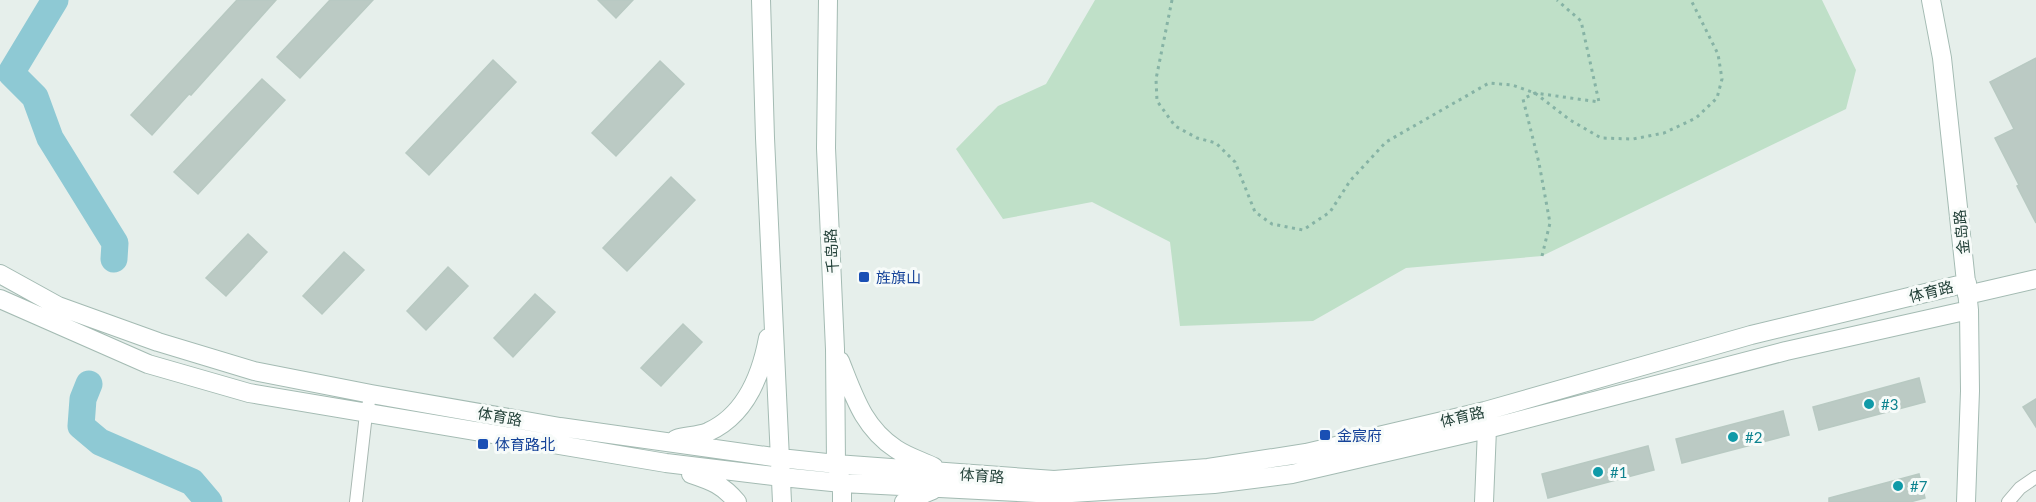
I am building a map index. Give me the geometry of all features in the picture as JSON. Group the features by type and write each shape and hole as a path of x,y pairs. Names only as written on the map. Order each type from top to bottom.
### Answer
{"street":[{"path":"761,0 782,502"},
{"name":"千岛路","path":"828,0 826,148 835,349 836,465 842,483 842,502"},
{"name":"金岛路","path":"1931,0 1942,58 1968,296 1970,391 1966,502"},
{"name":"体育路","path":"0,274 58,306 158,342 255,371 371,394 560,427 780,458 836,465 1054,480 1208,468 1306,453 1485,411 1751,335 1968,296"},
{"name":"体育路","path":"0,299 148,364 249,393 614,454 782,477 842,483 1056,494 1214,484 1292,474 1487,429 1786,351 1968,296 2036,279"},
{"path":"665,442 707,432 729,419 746,402 758,379 773,312"},
{"path":"835,349 850,391 864,417 878,435 898,451 944,472"},
{"path":"356,502 366,414 371,394"},
{"path":"1484,502 1487,429 1485,411"},
{"path":"614,454 631,462 714,481 737,502"},
{"path":"2008,502 2020,488 2036,477"},
{"path":"904,502 935,488"}],"path":[{"path":"1172,0 1156,80 1157,101 1175,126 1197,138 1216,143 1235,162 1255,212 1272,224 1303,230 1330,212 1350,181 1386,142 1489,83 1512,85 1535,93 1599,102 1581,21 1557,0"},
{"path":"1535,93 1570,120 1601,138 1633,139 1664,133 1696,118 1717,98 1722,79 1719,54 1691,0"},
{"path":"1535,93 1523,99 1539,163 1550,223 1542,256"}],"green space":[{"path":"1095,0 1822,0 1856,70 1846,109 1542,256 1406,268 1313,321 1180,326 1170,242 1092,202 1003,219 956,149 998,106 1046,84"}],"building":[{"path":"237,0 276,0 152,135 131,115"},
{"path":"330,0 373,0 300,78 277,57"},
{"path":"598,0 633,0 616,18"},
{"path":"2036,58 2036,223 1995,138 2014,129 1990,82"},
{"path":"493,60 516,82 429,175 406,153"},
{"path":"660,61 684,84 616,156 592,133"},
{"path":"262,79 285,100 198,194 174,172"},
{"path":"671,177 695,200 627,271 603,248"},
{"path":"248,234 267,252 226,296 206,278"},
{"path":"344,252 364,270 322,314 303,296"},
{"path":"448,267 468,286 426,330 407,311"},
{"path":"535,294 555,312 513,357 494,338"},
{"path":"683,324 702,342 661,386 641,368"},
{"name":"#3","path":"1919,378 1925,402 1819,430 1813,407"},
{"path":"2036,399 2036,427 2023,407"},
{"name":"#2","path":"1783,411 1789,435 1682,463 1676,439"},
{"name":"#1","path":"1648,446 1654,470 1548,498 1542,474"},
{"name":"#7","path":"1919,474 1925,498 1910,502 1829,502 1829,498"}],"waterway":[{"path":"55,0 11,73 35,97 50,138 115,243 114,259"},
{"path":"89,384 83,399 81,426 100,442 192,482 209,502"}],"place":[{"name":"旌旗山","path":"864,277"},
{"name":"#3","path":"1869,404"},
{"name":"金宸府","path":"1325,435"},
{"name":"#2","path":"1733,437"},
{"name":"体育路北","path":"483,444"},
{"name":"#1","path":"1598,472"},
{"name":"#7","path":"1898,486"}]}
